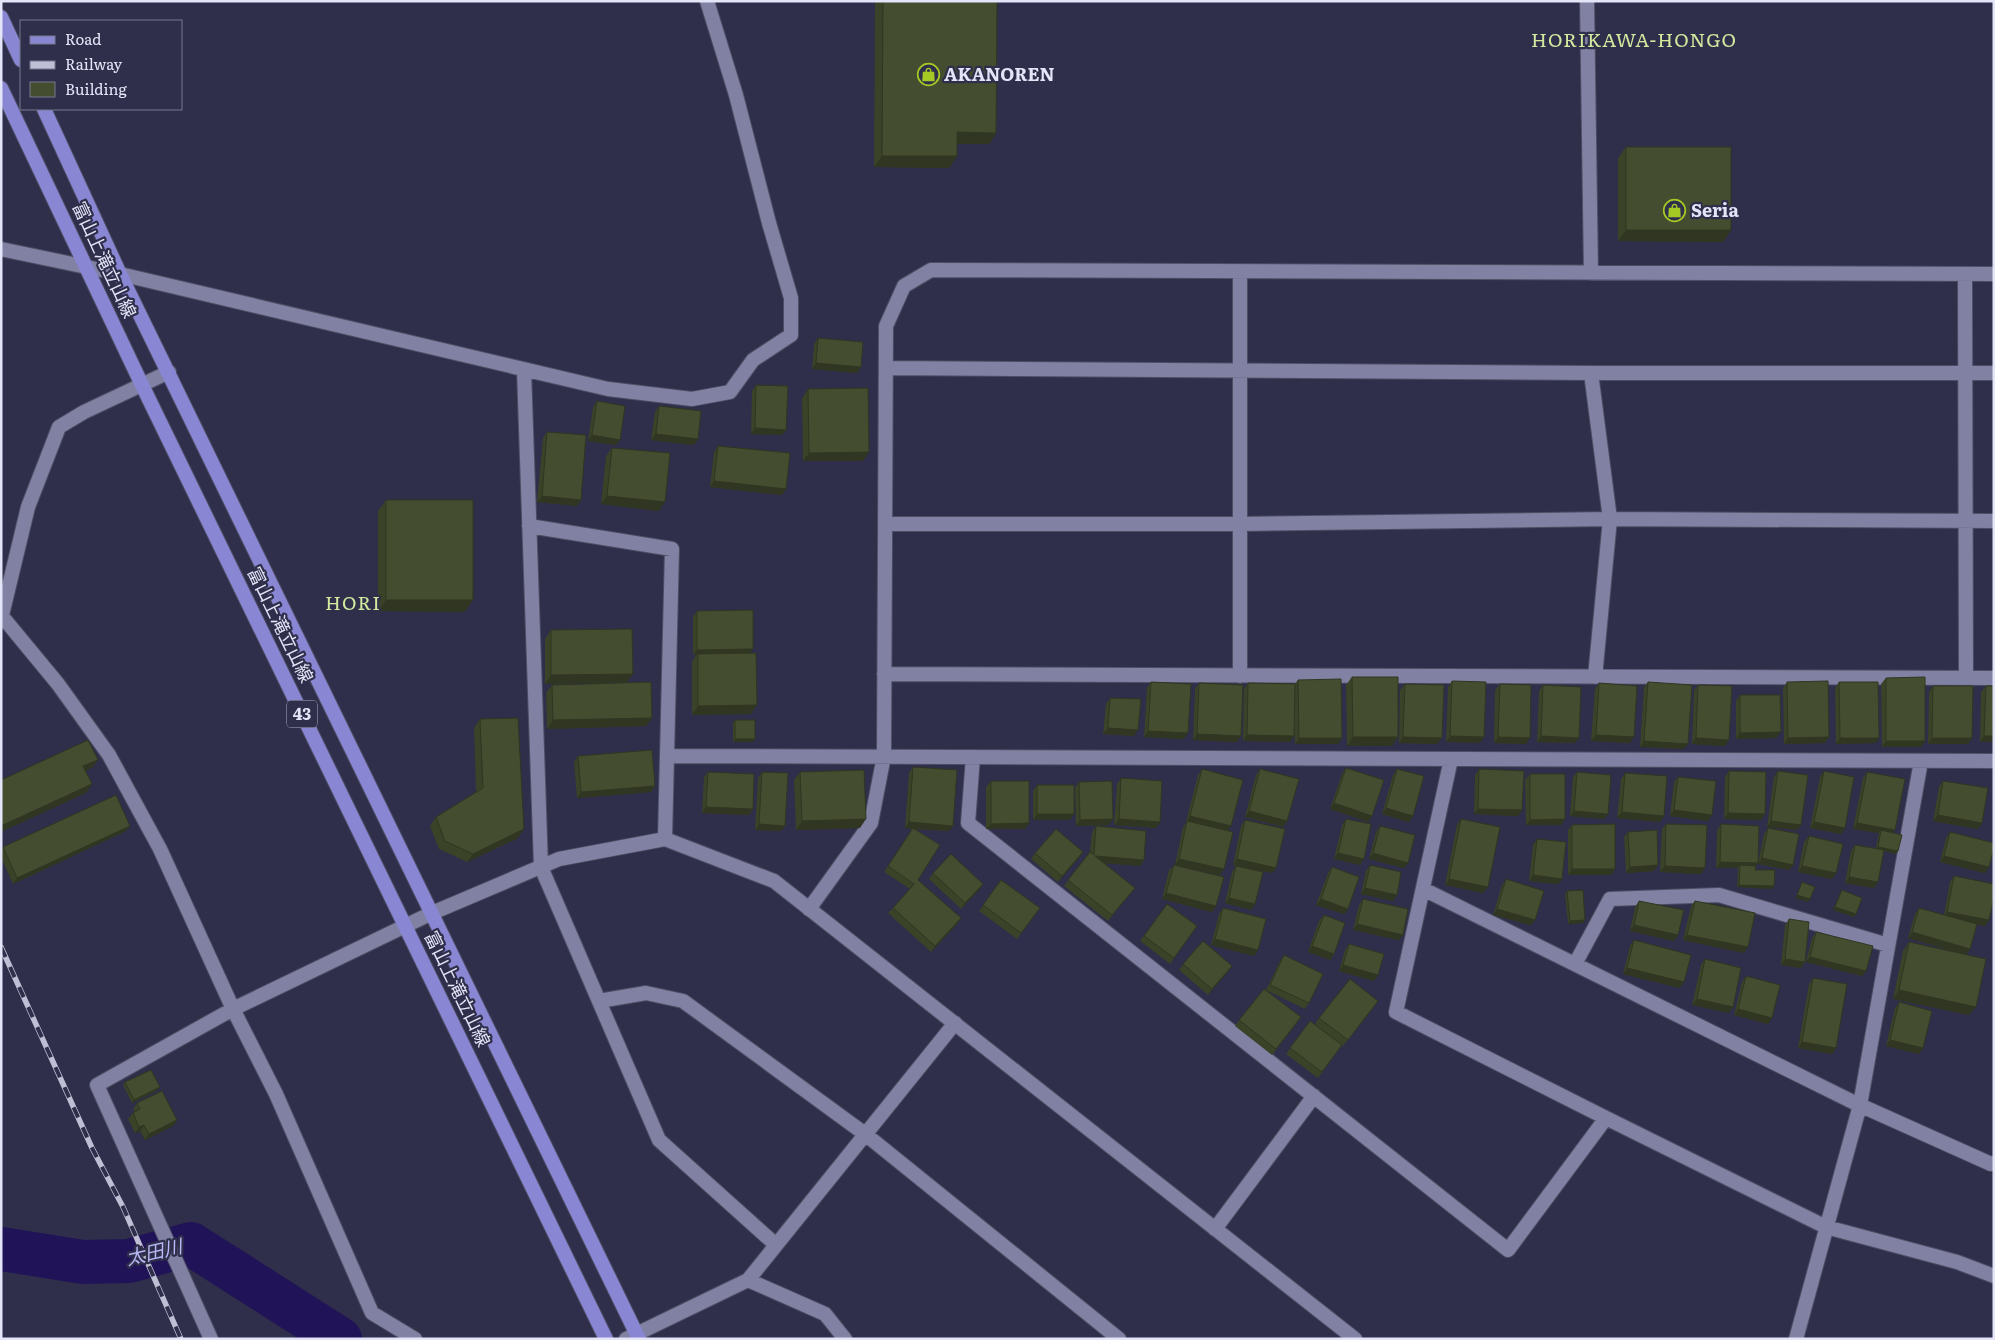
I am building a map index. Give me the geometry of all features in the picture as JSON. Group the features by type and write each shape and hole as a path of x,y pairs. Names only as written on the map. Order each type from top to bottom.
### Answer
{"main road":[{"path":"1,17 20,58"},
{"name":"富山上滝立山線","path":"1,88 142,385 606,1339"},
{"name":"富山上滝立山線","path":"44,110 120,274 432,913 634,1337"}],"street":[{"path":"1,249 87,269 120,274 608,389 692,399 730,392 753,360 791,335 791,298 769,223 736,95 707,1"},
{"path":"1587,1 1591,273"},
{"path":"809,909 871,823 884,756 886,326 904,286 931,270 1240,273 1994,274"},
{"path":"1240,273 1240,676"},
{"path":"1964,274 1966,678"},
{"path":"886,368 1591,373 1994,373"},
{"path":"524,370 541,867 659,1140 776,1246"},
{"path":"168,372 84,412 59,427 28,507 2,615 58,684 109,755 160,849 233,1009 276,1094 372,1313 415,1339"},
{"path":"1591,373 1610,519 1595,676"},
{"path":"885,524 1241,524 1610,519 1994,521"},
{"path":"529,526 672,549 665,839"},
{"path":"884,674 1994,678"},
{"path":"667,756 1994,761"},
{"path":"973,757 968,823 1508,1250 1606,1118"},
{"path":"1451,759 1396,1012 1826,1227 1957,1262 1994,1276"},
{"path":"1796,1339 1860,1105 1921,761"},
{"path":"212,1339 97,1084 233,1009 432,913 559,860 665,839 774,881 1355,1339"},
{"path":"1423,889 1860,1105 1991,1164 1994,1163"},
{"path":"1575,964 1610,899 1719,895 1888,945"},
{"path":"599,1001 646,993 683,1001 865,1134 1119,1339"},
{"path":"634,1337 748,1280 955,1024"},
{"path":"1215,1229 1314,1096"},
{"path":"748,1280 825,1314 845,1339"}],"building":[{"path":"883,1 997,1 996,133 957,132 957,156 882,156"},
{"path":"1626,147 1731,147 1731,230 1626,230"},
{"path":"818,338 863,342 861,367 816,363"},
{"path":"756,385 788,386 786,430 755,428"},
{"path":"868,388 869,452 809,453 808,389"},
{"path":"597,401 625,406 620,440 592,435"},
{"path":"659,406 701,411 698,439 656,434"},
{"path":"547,432 586,435 581,500 542,496"},
{"path":"718,446 790,453 786,489 714,481"},
{"path":"612,448 670,453 665,502 607,496"},
{"path":"386,500 473,500 473,600 386,600"},
{"path":"753,610 753,649 697,650 697,611"},
{"path":"632,629 633,674 551,675 551,630"},
{"path":"756,653 757,705 698,706 698,654"},
{"path":"1352,677 1398,677 1398,737 1353,737"},
{"path":"1925,677 1925,741 1886,741 1886,678"},
{"path":"1341,679 1342,738 1299,738 1298,680"},
{"path":"1452,681 1486,682 1484,737 1450,736"},
{"path":"1828,681 1829,737 1788,738 1787,682"},
{"path":"651,682 652,718 553,720 552,685"},
{"path":"1151,682 1191,684 1188,733 1148,731"},
{"path":"1648,682 1692,685 1688,744 1644,741"},
{"path":"1839,682 1878,682 1879,738 1840,738"},
{"path":"1199,683 1243,685 1241,736 1197,734"},
{"path":"1248,683 1295,684 1294,736 1247,735"},
{"path":"1599,683 1637,686 1634,737 1596,735"},
{"path":"1405,684 1444,685 1442,738 1403,737"},
{"path":"1500,684 1531,685 1530,738 1498,737"},
{"path":"1543,685 1581,687 1579,738 1541,736"},
{"path":"1698,685 1732,686 1729,740 1696,738"},
{"path":"1933,686 1973,686 1972,738 1932,738"},
{"path":"1986,686 1994,686 1994,736 1984,736"},
{"path":"1740,695 1780,695 1781,732 1740,733"},
{"path":"1110,698 1141,699 1138,730 1108,728"},
{"path":"518,718 524,829 473,854 445,841 436,817 483,788 480,719"},
{"path":"735,720 755,720 755,739 735,739"},
{"path":"88,740 98,760 83,766 92,784 1,826 1,780"},
{"path":"652,750 655,786 581,792 578,756"},
{"path":"913,767 957,770 953,826 909,822"},
{"path":"1346,768 1384,780 1372,816 1334,803"},
{"path":"1202,769 1243,780 1231,826 1190,816"},
{"path":"1260,769 1299,779 1287,821 1249,811"},
{"path":"1397,769 1424,776 1413,816 1386,808"},
{"path":"1479,769 1524,771 1522,810 1478,809"},
{"path":"864,770 866,819 802,821 800,772"},
{"path":"1729,771 1766,772 1765,814 1728,813"},
{"path":"1778,771 1808,775 1801,825 1771,821"},
{"path":"1824,771 1854,777 1845,828 1814,822"},
{"path":"708,772 754,774 753,809 706,807"},
{"path":"762,772 788,773 785,826 759,824"},
{"path":"1577,772 1611,775 1608,814 1574,811"},
{"path":"1867,772 1905,779 1895,830 1857,823"},
{"path":"1625,773 1667,776 1664,816 1622,812"},
{"path":"1530,774 1565,774 1565,819 1530,820"},
{"path":"1678,777 1716,781 1712,815 1674,810"},
{"path":"1121,778 1162,781 1160,822 1119,819"},
{"path":"991,781 1029,781 1029,823 991,824"},
{"path":"1112,781 1113,819 1080,820 1079,782"},
{"path":"1943,781 1988,788 1982,823 1938,815"},
{"path":"1037,785 1074,785 1074,814 1037,814"},
{"path":"116,795 130,826 17,878 3,847"},
{"path":"1346,819 1371,824 1364,859 1338,853"},
{"path":"1461,819 1500,827 1488,887 1449,879"},
{"path":"1245,820 1285,829 1276,868 1237,859"},
{"path":"1187,821 1233,832 1224,869 1179,859"},
{"path":"1615,824 1615,869 1572,869 1572,825"},
{"path":"1666,824 1707,825 1705,868 1665,866"},
{"path":"1721,824 1759,826 1758,863 1720,862"},
{"path":"1096,826 1146,831 1144,860 1095,856 1135,888 1112,915 1068,880 1090,852 1094,855"},
{"path":"1380,826 1415,835 1408,863 1373,853"},
{"path":"913,828 940,845 918,880 961,918 935,946 893,908 914,884 888,866"},
{"path":"1768,828 1799,834 1793,865 1762,858"},
{"path":"1056,829 1083,852 1062,876 1035,853"},
{"path":"1657,830 1658,865 1630,867 1628,832"},
{"path":"1881,830 1902,835 1898,851 1878,847"},
{"path":"1950,832 1994,843 1989,867 1944,856"},
{"path":"1809,836 1843,844 1836,873 1802,866"},
{"path":"1537,839 1566,842 1562,879 1533,875"},
{"path":"1855,845 1884,850 1878,882 1849,877"},
{"path":"951,854 983,884 965,903 933,873"},
{"path":"1174,865 1224,877 1216,906 1166,893"},
{"path":"1370,865 1401,872 1397,895 1365,888"},
{"path":"1740,865 1756,866 1755,870 1775,870 1774,886 1739,885"},
{"path":"1236,866 1263,872 1255,904 1229,898"},
{"path":"1332,867 1359,877 1348,909 1321,899"},
{"path":"1954,876 1994,884 1994,897 1989,920 1947,912"},
{"path":"1506,879 1544,891 1535,920 1497,909"},
{"path":"1001,880 1040,908 1021,933 983,905"},
{"path":"1802,882 1815,887 1810,899 1797,895"},
{"path":"1583,890 1585,920 1570,921 1567,891"},
{"path":"1842,890 1862,898 1856,914 1835,907"},
{"path":"1363,899 1408,909 1403,935 1357,924"},
{"path":"1639,901 1684,910 1678,935 1634,925"},
{"path":"1695,901 1755,913 1748,947 1687,935"},
{"path":"1167,904 1197,926 1174,958 1144,936"},
{"path":"1223,908 1266,919 1258,950 1215,939"},
{"path":"1919,908 1977,924 1970,949 1912,932"},
{"path":"1324,915 1345,923 1334,954 1312,946"},
{"path":"1789,919 1809,922 1805,962 1785,959"},
{"path":"1816,932 1873,946 1866,971 1810,957"},
{"path":"1634,940 1691,955 1684,982 1627,968"},
{"path":"1203,941 1232,966 1212,989 1183,964"},
{"path":"1909,942 1986,959 1976,1007 1899,990"},
{"path":"1349,944 1384,954 1378,975 1343,965"},
{"path":"1284,955 1323,974 1309,1003 1270,985"},
{"path":"1705,959 1741,968 1733,1007 1697,999"},
{"path":"1746,976 1780,985 1772,1018 1738,1009"},
{"path":"1813,978 1847,984 1836,1048 1802,1042"},
{"path":"1350,979 1378,1001 1348,1040 1319,1018"},
{"path":"1264,989 1301,1017 1276,1049 1239,1020"},
{"path":"1899,1002 1932,1011 1923,1048 1890,1040"},
{"path":"1310,1021 1342,1045 1322,1072 1290,1048"},
{"path":"151,1070 160,1087 134,1100 125,1082"},
{"path":"162,1091 177,1120 149,1134 144,1125 139,1127 133,1113 140,1109 137,1103"}],"waterway":[{"name":"太田川","path":"1,1249 83,1262 129,1261 191,1244 340,1339"}],"railway":[{"path":"1,947 92,1148 123,1207 181,1339"}],"place":[{"name":"AKANOREN","path":"928,75"},
{"name":"Seria","path":"1675,211"}],"district":[{"name":"HORIKAWA-HONGO","path":"1634,40"},
{"name":"HORI","path":"353,603"}]}
